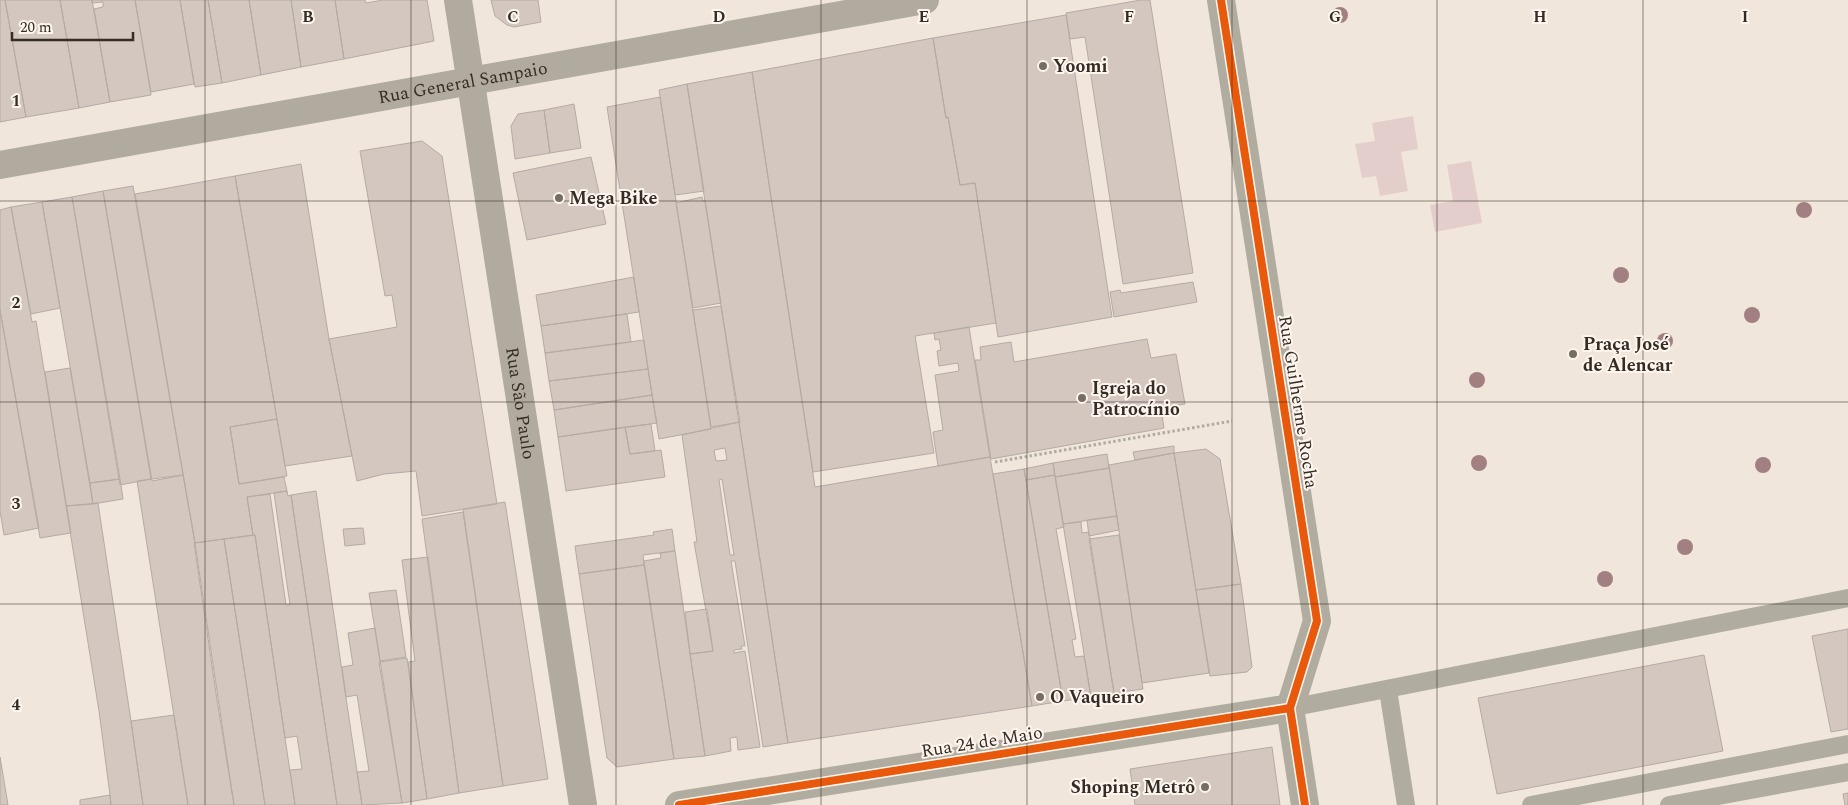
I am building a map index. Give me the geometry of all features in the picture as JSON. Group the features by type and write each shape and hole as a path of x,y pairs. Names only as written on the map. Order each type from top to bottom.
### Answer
{"main road":[{"name":"Rua São Paulo","path":"458,0 583,805"},
{"name":"Rua General Sampaio","path":"0,165 925,0"}],"street":[{"name":"Rua Guilherme Rocha","path":"1221,0 1317,621 1290,708 1305,805"},
{"name":"Rua 24 de Maio","path":"679,805 1290,708"}],"lane":[{"path":"1290,708 1848,598"},
{"path":"1388,690 1406,805"},
{"path":"1531,805 1848,744"},
{"path":"1669,805 1848,772"}],"path":[{"path":"995,462 1232,420"}],"shaded area":[{"path":"1413,116 1418,149 1401,152 1408,191 1380,196 1376,176 1362,178 1355,144 1375,141 1372,123"},
{"path":"1471,161 1482,223 1435,232 1430,205 1453,201 1447,165"}],"building":[{"path":"0,0 5,0 26,117 0,122"},
{"path":"5,0 60,0 79,108 26,117"},
{"path":"60,0 92,0 110,102 79,108"},
{"path":"92,0 135,0 151,95 110,102 94,9 103,7 103,2 92,3"},
{"path":"135,0 180,0 194,84 151,92"},
{"path":"180,0 208,0 222,83 195,87"},
{"path":"208,0 249,0 261,75 222,83"},
{"path":"249,0 291,0 301,67 261,75"},
{"path":"291,0 335,0 344,59 301,67"},
{"path":"335,0 365,0 366,3 383,0 427,0 434,41 344,59"},
{"path":"491,0 538,0 541,22 514,27 507,25 495,16"},
{"path":"1150,0 1193,273 1123,284 1085,37 1070,39 1066,13"},
{"path":"1066,15 1112,317 998,337 975,183 960,185 948,117 946,118 933,38"},
{"path":"933,38 946,118 948,117 960,185 975,183 996,323 915,336 934,453 813,472 752,72"},
{"path":"752,72 815,487 990,457 1032,706 788,743 687,84"},
{"path":"687,84 704,191 675,195 659,90"},
{"path":"660,97 711,429 659,439 607,107"},
{"path":"574,104 581,148 550,153 544,110"},
{"path":"544,110 550,153 515,159 511,126 518,114"},
{"path":"422,141 442,156 497,504 422,516 416,471 384,474 357,481 329,339 397,327 392,295 385,296 360,151"},
{"name":"Mega Bike","path":"591,157 606,224 527,240 513,173"},
{"path":"301,164 329,339 352,456 285,466 235,176"},
{"path":"235,176 277,419 230,427 239,484 284,477 287,491 247,497 253,535 195,543 135,194"},
{"path":"133,186 183,475 152,481 103,191"},
{"path":"103,191 151,479 120,485 72,197"},
{"path":"72,197 120,479 90,483 42,202"},
{"path":"702,197 703,201 705,200 721,303 693,308 676,203"},
{"path":"42,202 60,308 31,314 11,207"},
{"path":"11,207 32,322 36,321 71,533 40,538 0,310 0,210"},
{"path":"634,277 639,312 541,326 536,295"},
{"path":"1193,282 1197,302 1114,317 1110,292 1120,290 1121,293"},
{"path":"721,306 740,422 711,427 693,310"},
{"path":"0,310 39,528 4,535 0,511"},
{"path":"627,314 631,342 545,353 541,326"},
{"path":"969,327 990,457 938,466 933,432 943,430 935,375 959,371 958,363 939,366 937,351 941,350 939,339 935,340 934,333"},
{"name":"Igreja do Patrocínio","path":"1147,339 1151,358 1176,354 1185,404 1161,408 1164,428 991,459 975,360 981,360 980,347 1011,342 1014,362"},
{"path":"644,340 648,369 549,381 545,353"},
{"path":"70,368 93,504 66,506 45,372"},
{"path":"648,369 652,395 554,410 549,381"},
{"path":"652,395 657,423 558,437 554,410"},
{"path":"277,419 287,476 239,484 230,427"},
{"path":"739,422 788,743 763,747 735,561 731,561 745,646 741,646 742,649 734,650 734,653 745,651 760,747 738,750 737,737 730,738 731,751 705,756 690,654 713,651 694,542 697,542 682,435","holes":["725,448 727,460 716,461 714,450","722,479 734,555 730,555 719,480"]},
{"path":"651,424 655,451 630,454 625,427"},
{"path":"625,427 630,454 661,450 665,477 566,491 558,437"},
{"path":"1174,446 1174,453 1135,460 1133,452"},
{"path":"1206,449 1220,459 1241,584 1196,590 1174,453"},
{"path":"1174,453 1209,673 1142,683 1109,465"},
{"path":"1107,454 1109,468 1055,477 1053,463"},
{"path":"1053,463 1055,475 1026,480 1024,469"},
{"path":"1109,468 1117,516 1063,524 1055,477"},
{"path":"1024,469 1063,701 1032,706 993,474"},
{"path":"183,475 234,805 188,805 137,481"},
{"path":"1055,475 1064,527 1056,529 1076,639 1072,640 1075,657 1084,656 1091,697 1063,701 1026,480"},
{"path":"120,479 123,499 93,504 90,483"},
{"path":"287,491 288,496 291,495 337,805 295,805 290,770 302,769 297,736 285,738 255,535 253,535 247,497 270,494 286,605 290,605 274,493"},
{"path":"316,491 362,805 337,805 291,495"},
{"path":"505,502 548,779 503,786 463,509"},
{"path":"98,503 143,805 111,805 99,711 66,506"},
{"path":"463,512 503,786 459,793 422,519"},
{"path":"1117,516 1119,530 1089,536 1087,520"},
{"path":"1081,522 1082,533 1089,532 1114,693 1091,697 1063,524"},
{"path":"363,528 365,544 345,546 343,529"},
{"path":"672,529 675,551 643,555 644,565 579,574 575,546 654,535 653,532"},
{"path":"255,535 295,805 265,805 224,539"},
{"path":"1119,535 1143,689 1114,693 1089,539"},
{"path":"224,539 265,805 234,805 217,700 194,543"},
{"path":"675,551 705,756 674,759 644,561 661,558 660,553"},
{"path":"428,557 459,793 427,799 408,662 415,661 402,560"},
{"path":"644,565 674,759 617,767 607,758 579,574"},
{"path":"1241,584 1252,667 1247,672 1210,676 1196,590"},
{"path":"396,590 406,657 380,661 369,593"},
{"path":"707,609 713,651 690,654 685,612"},
{"path":"375,628 402,803 362,805 357,772 369,771 357,695 346,697 342,667 353,665 348,633"},
{"path":"1848,629 1848,729 1831,732 1812,636"},
{"path":"1704,655 1723,751 1497,794 1478,698"},
{"path":"407,658 427,799 402,803 379,662"},
{"path":"174,715 188,805 143,805 131,721"},
{"name":"Shoping Metrô","path":"1272,747 1280,805 1135,805 1130,769"},
{"path":"0,757 8,805 0,805"},
{"path":"1848,793 1848,805 1845,805 1843,794"},
{"path":"110,795 111,805 80,805 80,800"}],"cycle path":[{"path":"1221,0 1317,621 1290,708 1305,805"},
{"path":"679,805 1290,708"}],"place":[{"name":"Yoomi","path":"1043,66"},
{"name":"Mega Bike","path":"559,198"},
{"name":"Praça José de Alencar","path":"1573,354"},
{"name":"Igreja do Patrocínio","path":"1082,398"},
{"name":"O Vaqueiro","path":"1040,697"},
{"name":"Shoping Metrô","path":"1205,787"}]}
